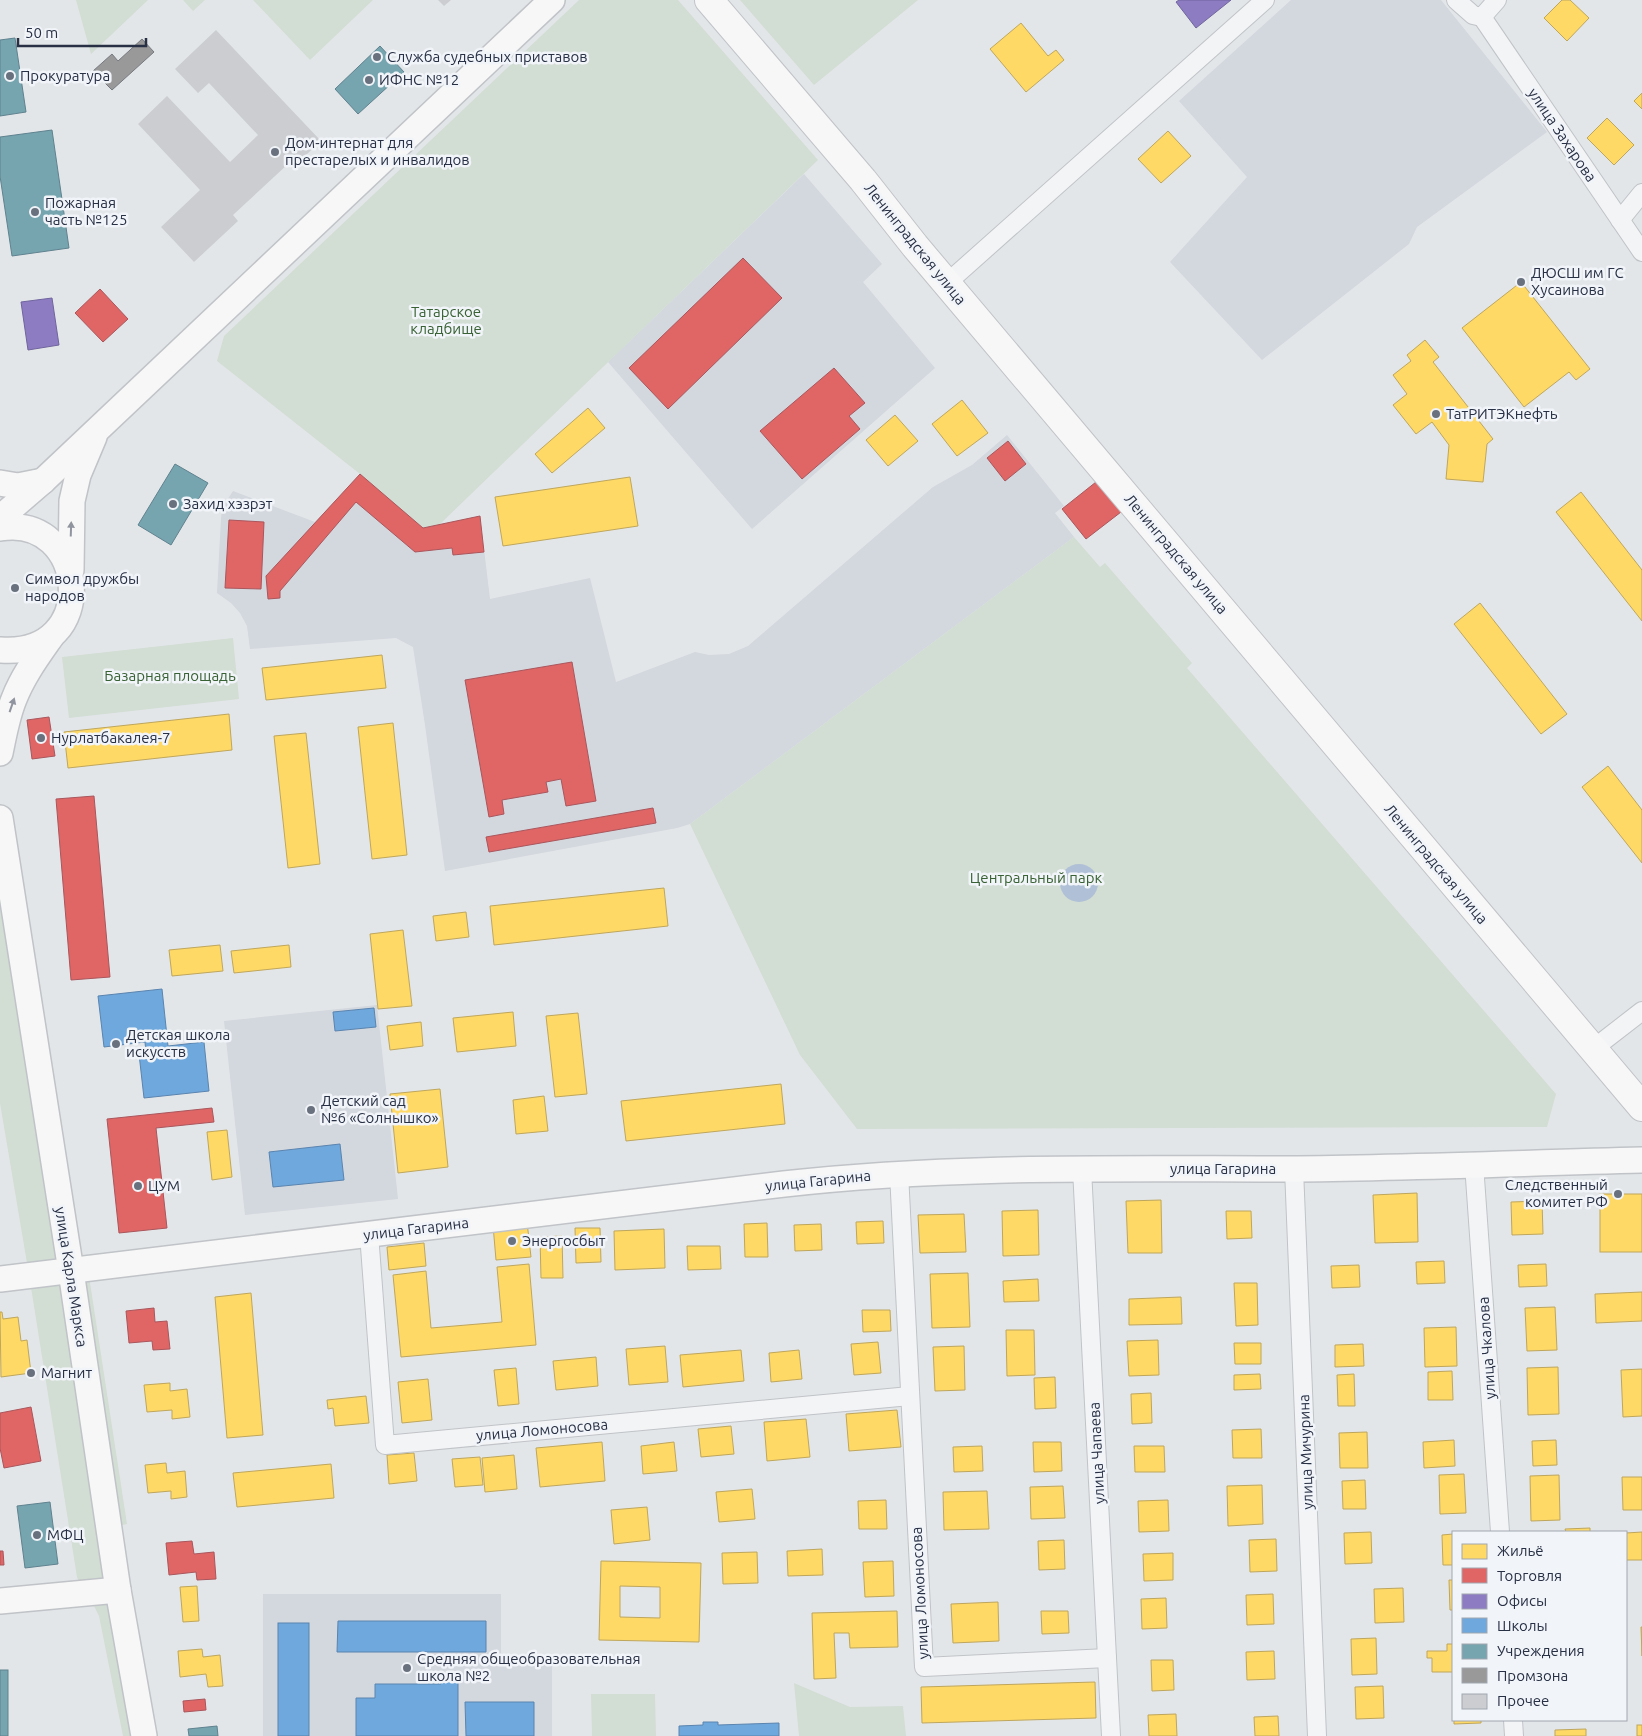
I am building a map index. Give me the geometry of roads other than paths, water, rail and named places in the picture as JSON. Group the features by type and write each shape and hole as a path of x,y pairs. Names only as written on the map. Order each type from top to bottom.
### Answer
{"main road":[{"name":"Ленинградская улица","path":"709,0 863,180 1642,1108"}],"street":[{"path":"0,519 43,481 552,0"},
{"path":"947,282 1266,0"},
{"path":"1456,0 1473,15 1482,17 1497,0"},
{"name":"улица Захарова","path":"1482,17 1620,220 1640,242"},
{"path":"1620,220 1642,193"},
{"path":"0,753 8,714 23,679 52,634 62,623 69,608 72,593 70,556 72,501 78,475 100,426"},
{"path":"0,483 18,486 43,481"},
{"path":"0,519 24,526 54,545 64,557 71,577"},
{"path":"4,652 33,646 52,634"},
{"name":"улица Карла Маркса","path":"0,818 71,1271 118,1590 144,1736"},
{"path":"1593,1049 1642,1011"},
{"name":"улица Гагарина","path":"0,1279 793,1183 899,1173 970,1170 1294,1169 1642,1160"},
{"name":"улица Чкалова","path":"1474,1164 1500,1531"},
{"name":"улица Чапаева","path":"1082,1169 1111,1736"},
{"name":"улица Мичурина","path":"1294,1169 1317,1736"},
{"name":"улица Ломоносова","path":"899,1173 924,1667 1107,1658"},
{"name":"улица Ломоносова","path":"370,1234 385,1445 910,1396"},
{"path":"0,1601 118,1590"},
{"path":"1513,1721 1514,1736"}],"water":[{"path":"1079,864 1086,865 1092,870 1097,876 1097,890 1092,896 1086,901 1079,902 1072,901 1066,896 1061,890 1060,883 1061,876 1066,870 1072,865"}],"place":[{"name":"Служба судебных приставов","path":"377,57"},
{"name":"Прокуратура","path":"10,76"},
{"name":"ИФНС №12","path":"369,80"},
{"name":"Дом-интернат для престарелых и инвалидов","path":"275,152"},
{"name":"Пожарная часть №125","path":"35,212"},
{"name":"ДЮСШ им ГС Хусаинова","path":"1521,282"},
{"name":"ТатРИТЭКнефть","path":"1436,414"},
{"name":"Захид хэзрэт","path":"173,504"},
{"name":"Символ дружбы народов","path":"15,588"},
{"name":"Нурлатбакалея-7","path":"41,738"},
{"name":"Детская школа искусств","path":"116,1044"},
{"name":"Детский сад №6 «Солнышко»","path":"311,1110"},
{"name":"ЦУМ","path":"138,1186"},
{"name":"Следственный комитет РФ","path":"1618,1194"},
{"name":"Энергосбыт","path":"512,1241"},
{"name":"Магнит","path":"31,1373"},
{"name":"МФЦ","path":"37,1535"},
{"name":"Средняя общеобразовательная школа №2","path":"407,1668"}],"park label":[{"name":"Татарское кладбище","path":"446,320"},
{"name":"Базарная площадь","path":"170,676"},
{"name":"Центральный парк","path":"1036,878"}]}
